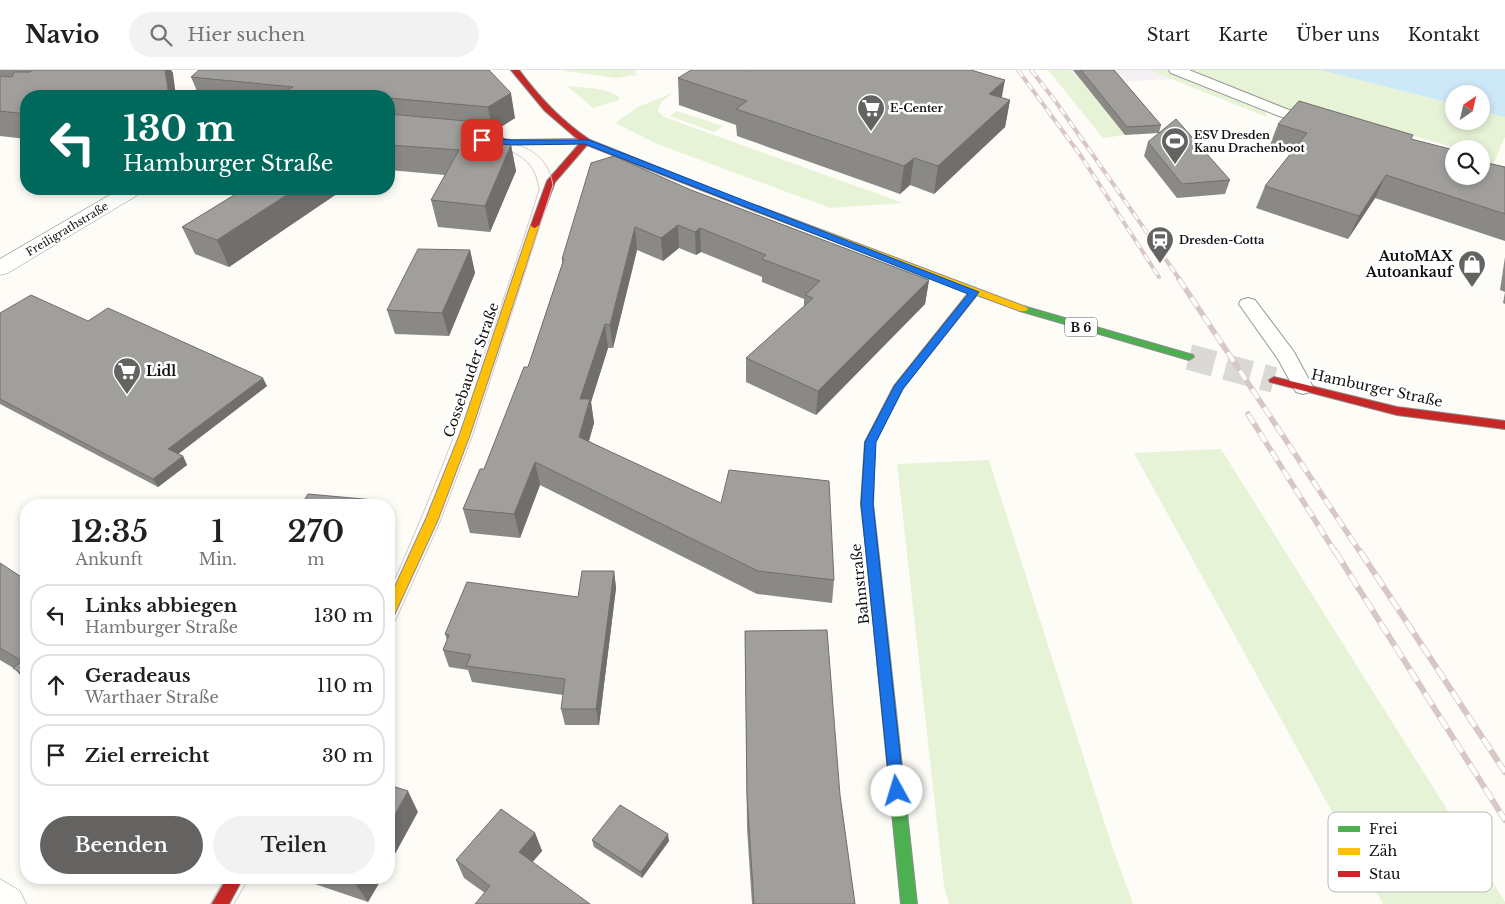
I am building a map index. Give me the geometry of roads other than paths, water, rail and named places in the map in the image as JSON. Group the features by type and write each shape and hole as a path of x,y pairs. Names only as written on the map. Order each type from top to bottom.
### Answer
{"main road":[{"name":"B 6","path":"515,70 558,119 586,141 974,292 1044,316 1189,357"},
{"path":"458,138 512,142 586,141"},
{"name":"Cossebauder Straße","path":"395,600 432,519 465,434 545,195 551,181 586,141"},
{"name":"Bahnstraße","path":"909,904 867,504 870,442 898,388 974,292"},
{"name":"Hamburger Straße","path":"1274,380 1397,411 1505,425"},
{"path":"220,904 232,884"}],"street":[{"name":"Freiligrathstraße","path":"0,268 124,195"},
{"path":"0,898 7,904"}],"lane":[{"path":"1176,70 1284,113 1331,126"},
{"path":"1248,304 1287,357 1303,387"}],"water":[{"path":"1320,70 1505,70 1505,117 1490,113 1490,85 1445,85 1445,102"}],"tunnel":[{"path":"1189,357 1274,380"}],"tram line":[{"path":"395,622 440,522 473,434 553,185 550,174 540,157 524,147 494,138"},
{"path":"395,579 470,393 506,292 539,190 535,173 527,162 515,153 499,147"},
{"path":"210,904 222,884"},
{"path":"234,904 246,884"}],"railway":[{"path":"1018,70 1081,156 1159,277"},
{"path":"1031,70 1056,102 1180,280"},
{"path":"1179,279 1360,552"},
{"path":"1248,414 1335,552"},
{"path":"1335,551 1505,820"},
{"path":"1360,551 1505,772"}],"place":[{"name":"E-Center","path":"871,132"},
{"name":"ESV Dresden Kanu Drachenboot","path":"1175,165"},
{"name":"Dresden-Cotta","path":"1160,264"},
{"name":"AutoMAX Autoankauf","path":"1472,288"},
{"name":"Lidl","path":"127,395"}]}
